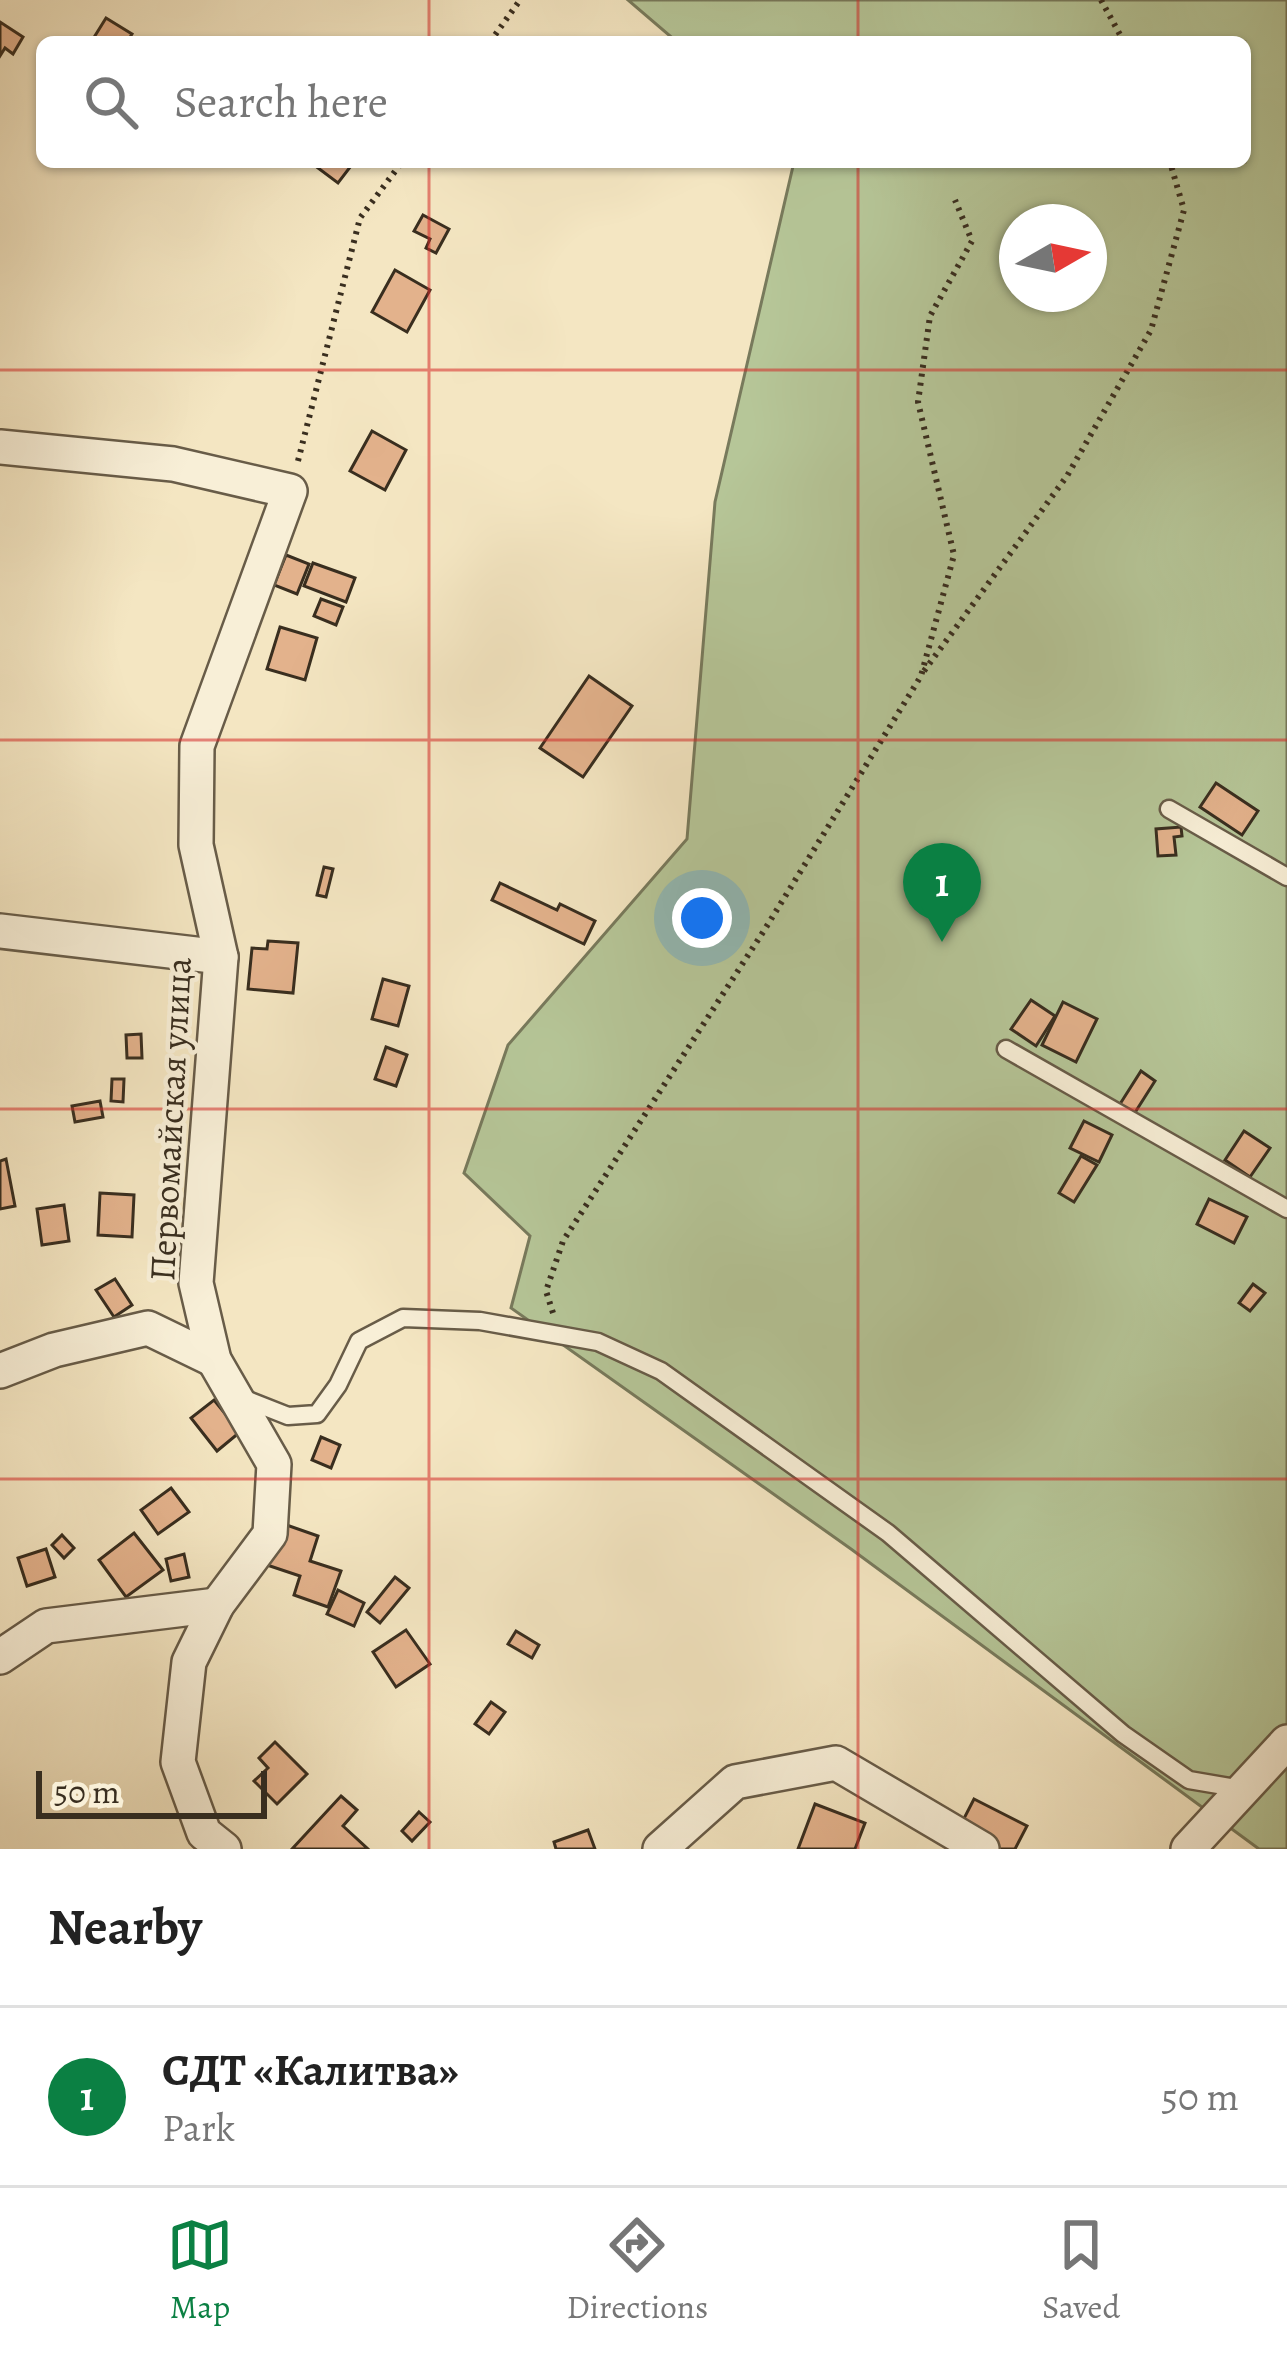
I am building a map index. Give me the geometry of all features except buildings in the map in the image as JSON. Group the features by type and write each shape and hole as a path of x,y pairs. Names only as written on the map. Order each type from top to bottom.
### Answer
{"street":[{"path":"0,447 173,464 290,491"},
{"name":"Первомайская улица","path":"224,1849 204,1833 178,1762 190,1662 217,1605 270,1534 274,1464 214,1360 196,1283 221,957 196,845 196,746 290,491"},
{"path":"0,931 221,957"},
{"path":"0,1371 54,1350 148,1328 214,1360"},
{"path":"0,1657 46,1626 217,1605"},
{"path":"1188,1849 1287,1742"},
{"path":"660,1849 735,1782 836,1762 982,1849"}],"lane":[{"path":"1169,809 1287,877"},
{"path":"1006,1049 1287,1209"},
{"path":"234,1394 288,1416 317,1414 338,1385 359,1341 403,1318 480,1321 598,1342 661,1371 889,1533 1123,1734 1189,1780 1244,1790"}],"path":[{"path":"494,36 520,0"},
{"path":"1101,0 1121,36"},
{"path":"290,491 360,218 397,168"},
{"path":"560,1335 546,1291 563,1241 765,929 921,676 1067,476 1151,330 1184,210 1173,168"},
{"path":"921,676 954,555 918,402 930,316 972,241 955,200"}],"green space":[{"path":"628,0 1287,0 1287,1849 1259,1849 851,1549 511,1308 530,1236 464,1173 508,1045 687,839 715,502 793,168 1251,168 1251,36 670,36"}],"place":[{"name":"СДТ «Калитва»","path":"942,942"}]}
